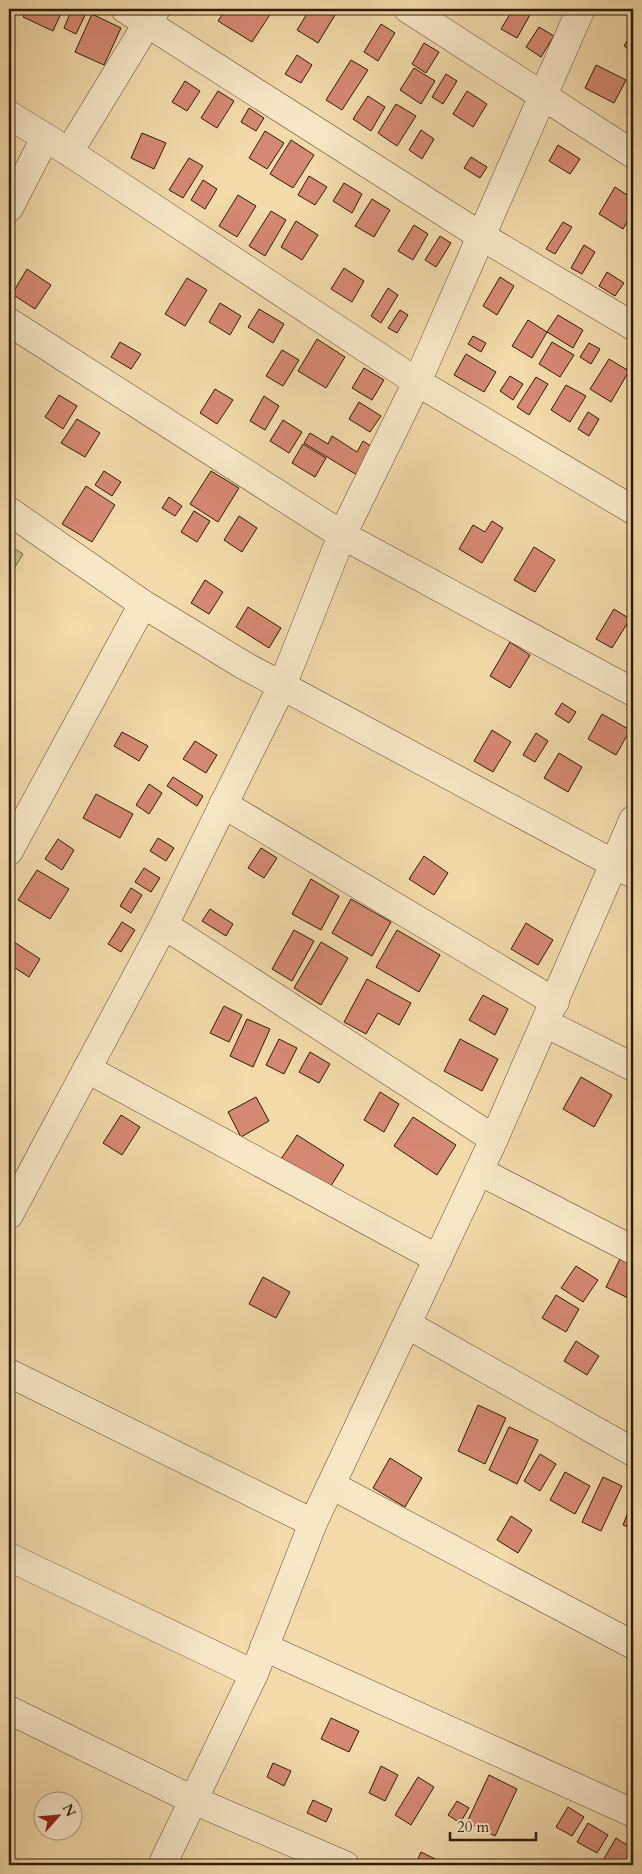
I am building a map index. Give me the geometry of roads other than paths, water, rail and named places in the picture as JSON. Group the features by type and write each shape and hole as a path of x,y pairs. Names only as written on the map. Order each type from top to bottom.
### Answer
{"street":[{"path":"408,9 633,154"},
{"path":"9,1215 164,925 282,686 342,536 417,382 581,9"},
{"path":"69,152 142,13 481,236 633,326"},
{"path":"9,114 417,382 633,510"},
{"path":"9,208 45,138"},
{"path":"9,322 342,536 633,692"},
{"path":"9,511 143,604 245,666 624,869"},
{"path":"9,852 143,604"},
{"path":"223,804 633,1067"},
{"path":"162,1865 254,1674 313,1523 408,1325 550,1012 624,869 633,820"},
{"path":"164,925 494,1139"},
{"path":"87,1069 438,1260"},
{"path":"479,1171 633,1250"},
{"path":"408,1325 633,1452"},
{"path":"9,1373 313,1523"},
{"path":"331,1485 633,1645"},
{"path":"9,1556 254,1674"},
{"path":"264,1647 633,1813"},
{"path":"9,1710 193,1800 345,1865"}]}
